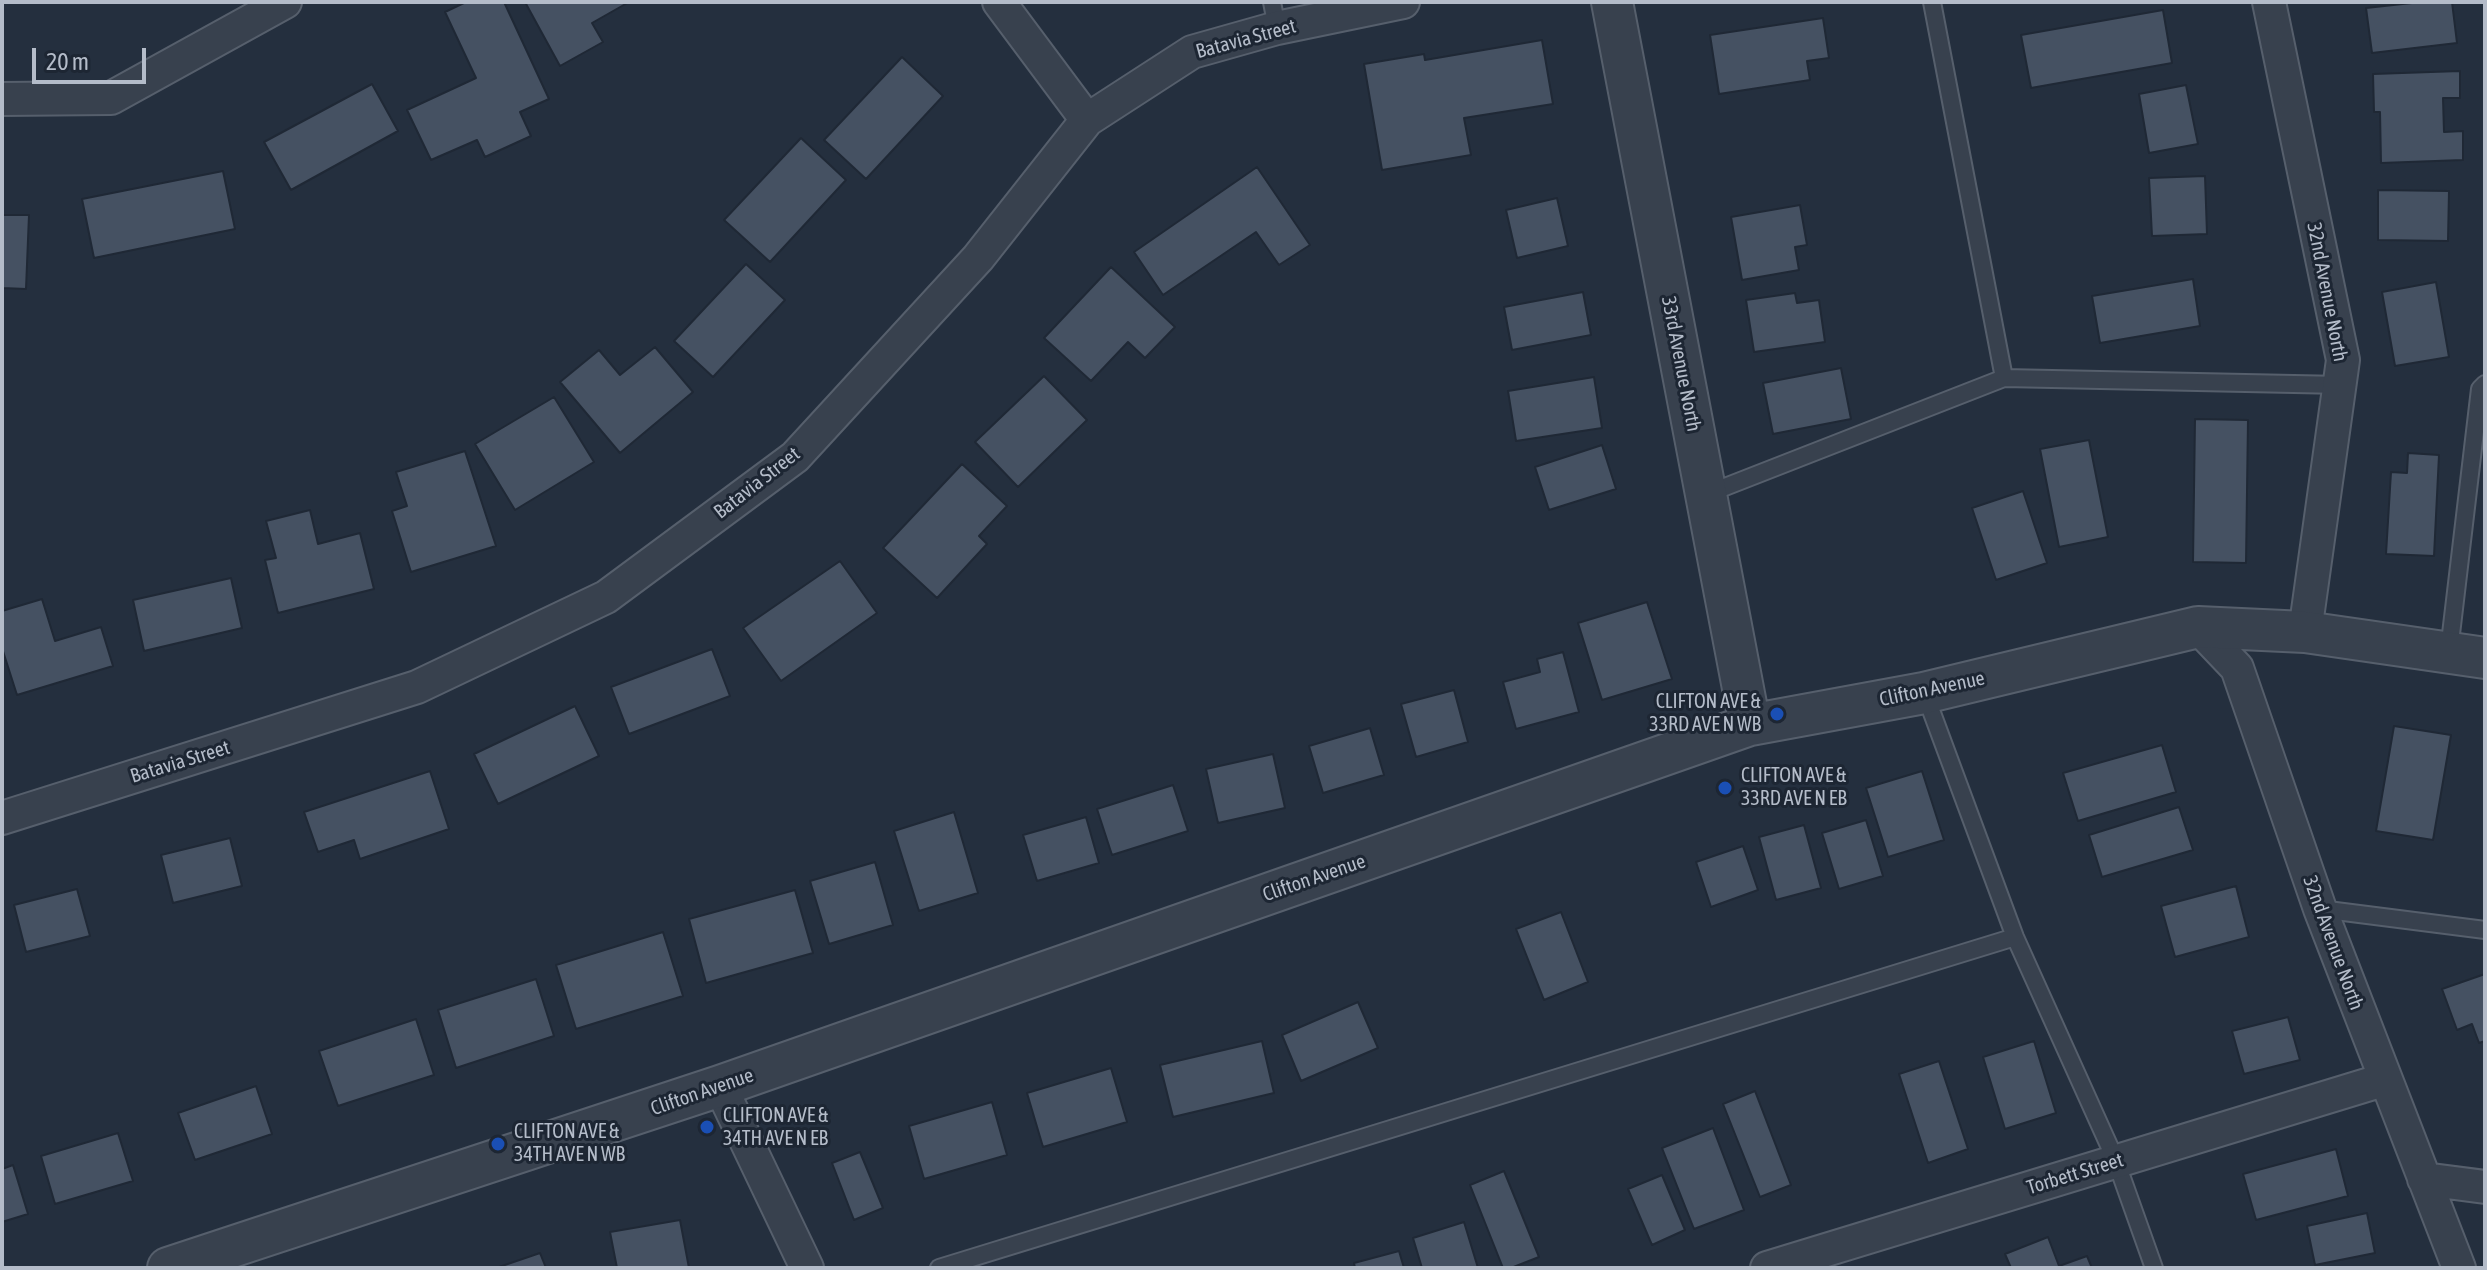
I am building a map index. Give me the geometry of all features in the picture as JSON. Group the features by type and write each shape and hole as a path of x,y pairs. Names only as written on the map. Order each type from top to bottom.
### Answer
{"street":[{"path":"2,99 111,98 285,2"},
{"path":"999,2 1087,120"},
{"name":"Batavia Street","path":"2,818 417,687 606,597 795,457 978,258 1087,120 1192,52 1275,15 1403,2"},
{"name":"33rd Avenue North","path":"1612,2 1750,725"},
{"name":"32nd Avenue North","path":"2269,2 2343,360 2342,385 2305,632"},
{"name":"32nd Avenue North","path":"2198,627 2237,668 2383,1080 2459,1268"},
{"name":"Clifton Avenue","path":"168,1268 720,1086 1750,725 1924,693 2198,627 2305,632 2467,656"},
{"name":"Torbett Street","path":"1767,1268 2383,1080"},
{"path":"720,1086 807,1268"},
{"path":"2424,1179 2485,1187"}],"lane":[{"path":"1932,2 2004,378"},
{"path":"1706,494 2004,378 2342,385"},
{"path":"2467,656 2480,389 2485,384"},
{"path":"1924,693 2015,937 2116,1161 2154,1268"},
{"path":"2320,909 2485,930"},
{"path":"939,1268 2015,937"}],"building":[{"path":"466,2 504,2 549,99 520,112 531,136 485,157 477,140 431,160 407,110 476,78 445,12"},
{"path":"525,2 629,2 592,23 603,42 560,66"},
{"path":"2452,2 2457,43 2372,53 2366,8"},
{"path":"2163,10 2172,63 2031,88 2021,35"},
{"path":"1823,18 1829,58 1807,61 1810,80 1719,94 1710,35"},
{"path":"1542,40 1553,104 1464,118 1471,155 1382,170 1364,64 1424,54 1425,60"},
{"path":"902,57 943,96 866,179 824,140"},
{"path":"2460,71 2460,98 2443,98 2444,132 2463,131 2463,160 2381,163 2380,112 2374,112 2373,74"},
{"path":"372,84 398,131 291,190 264,142"},
{"path":"2186,85 2198,144 2149,153 2139,94"},
{"path":"801,138 846,180 770,262 724,220"},
{"path":"1257,167 1310,245 1279,265 1256,232 1163,295 1134,252"},
{"path":"223,171 235,229 94,258 82,199"},
{"path":"2205,176 2207,234 2152,236 2149,178"},
{"path":"2378,190 2449,191 2448,241 2378,240"},
{"path":"1557,198 1568,246 1517,258 1506,210"},
{"path":"1800,205 1807,245 1795,247 1799,270 1742,280 1731,217"},
{"path":"2,215 29,215 26,289 2,288"},
{"path":"746,264 785,300 713,377 674,341"},
{"path":"1111,267 1175,327 1145,358 1128,342 1091,381 1044,338"},
{"path":"2193,279 2200,326 2100,343 2092,296"},
{"path":"2436,282 2449,357 2395,366 2382,292"},
{"path":"1583,292 1591,335 1512,350 1504,307"},
{"path":"1795,293 1797,303 1819,300 1825,342 1754,352 1746,300"},
{"path":"655,347 693,392 620,453 560,382 599,350 620,375"},
{"path":"1841,368 1851,419 1773,434 1763,383"},
{"path":"1044,376 1087,420 1018,487 975,442"},
{"path":"1594,377 1602,428 1516,441 1508,391"},
{"path":"554,397 594,462 515,510 475,444"},
{"path":"2195,419 2248,420 2246,563 2193,562"},
{"path":"2089,440 2108,537 2059,547 2040,449"},
{"path":"1602,445 1616,489 1549,510 1535,467"},
{"path":"465,451 496,546 411,572 392,511 407,506 396,472"},
{"path":"2408,453 2439,455 2434,556 2386,554 2391,472 2407,473"},
{"path":"962,464 1007,506 979,536 987,544 937,598 883,548"},
{"path":"2023,491 2047,563 1996,580 1972,508"},
{"path":"310,510 318,544 360,533 374,589 278,613 265,560 276,558 266,521"},
{"path":"840,561 877,613 781,681 743,628"},
{"path":"231,578 242,628 144,651 133,600"},
{"path":"42,599 55,641 101,627 113,666 17,695 2,648 2,611"},
{"path":"1647,602 1672,679 1602,700 1578,623"},
{"path":"712,649 730,696 629,734 611,687"},
{"path":"1563,652 1579,712 1516,729 1503,682 1540,672 1537,659"},
{"path":"1454,690 1468,742 1416,757 1401,704"},
{"path":"575,706 599,756 498,804 474,754"},
{"path":"2394,726 2451,735 2433,840 2376,831"},
{"path":"1370,728 1384,775 1323,793 1309,746"},
{"path":"2162,745 2176,792 2078,821 2063,773"},
{"path":"1273,754 1285,808 1218,823 1206,769"},
{"path":"430,771 449,829 360,859 354,840 318,852 304,812"},
{"path":"1922,771 1944,840 1888,857 1866,788"},
{"path":"1173,785 1188,831 1112,855 1097,809"},
{"path":"2179,807 2193,850 2102,877 2089,835"},
{"path":"954,812 978,893 919,911 894,831"},
{"path":"1086,817 1099,863 1037,881 1023,835"},
{"path":"1866,820 1883,876 1839,889 1822,833"},
{"path":"1804,825 1821,888 1776,900 1759,837"},
{"path":"230,838 242,886 173,903 161,855"},
{"path":"1743,846 1758,890 1711,907 1696,862"},
{"path":"875,862 893,925 829,944 810,881"},
{"path":"2236,886 2249,937 2175,957 2161,906"},
{"path":"77,889 90,936 26,952 14,905"},
{"path":"795,890 813,953 706,983 689,919"},
{"path":"1561,912 1588,982 1544,1000 1516,929"},
{"path":"663,932 683,996 576,1029 556,965"},
{"path":"2485,974 2485,1041 2479,1043 2472,1024 2457,1030 2442,989"},
{"path":"536,979 554,1036 456,1068 438,1010"},
{"path":"1358,1002 1378,1048 1301,1081 1282,1035"},
{"path":"2288,1017 2300,1060 2244,1074 2232,1031"},
{"path":"416,1019 434,1075 338,1106 319,1051"},
{"path":"1262,1041 1274,1093 1173,1117 1160,1065"},
{"path":"2034,1041 2056,1113 2005,1129 1983,1057"},
{"path":"1939,1061 1968,1149 1928,1163 1899,1074"},
{"path":"1111,1068 1127,1122 1043,1147 1027,1093"},
{"path":"256,1086 272,1134 195,1160 178,1113"},
{"path":"1755,1091 1791,1185 1760,1197 1723,1104"},
{"path":"992,1102 1007,1155 924,1179 909,1126"},
{"path":"1713,1128 1744,1210 1694,1229 1662,1148"},
{"path":"118,1133 133,1181 55,1204 41,1156"},
{"path":"2336,1149 2348,1196 2256,1220 2243,1174"},
{"path":"860,1152 883,1208 854,1220 832,1163"},
{"path":"13,1165 28,1214 2,1222 2,1169"},
{"path":"1504,1171 1539,1257 1511,1268 1503,1268 1470,1185"},
{"path":"1662,1175 1685,1230 1652,1245 1628,1189"},
{"path":"2367,1213 2375,1253 2315,1265 2307,1226"},
{"path":"680,1220 689,1268 617,1268 610,1232"},
{"path":"1464,1222 1478,1268 1422,1268 1413,1238"},
{"path":"2048,1237 2059,1266 2087,1256 2092,1268 2011,1268 2005,1254"},
{"path":"1399,1251 1404,1268 1355,1268 1354,1263"},
{"path":"540,1253 546,1268 496,1268"}],"place":[{"name":"CLIFTON AVE & 33RD AVE N WB","path":"1777,714"},
{"name":"CLIFTON AVE & 33RD AVE N EB","path":"1725,788"},
{"name":"CLIFTON AVE & 34TH AVE N EB","path":"707,1127"},
{"name":"CLIFTON AVE & 34TH AVE N WB","path":"498,1144"}]}
